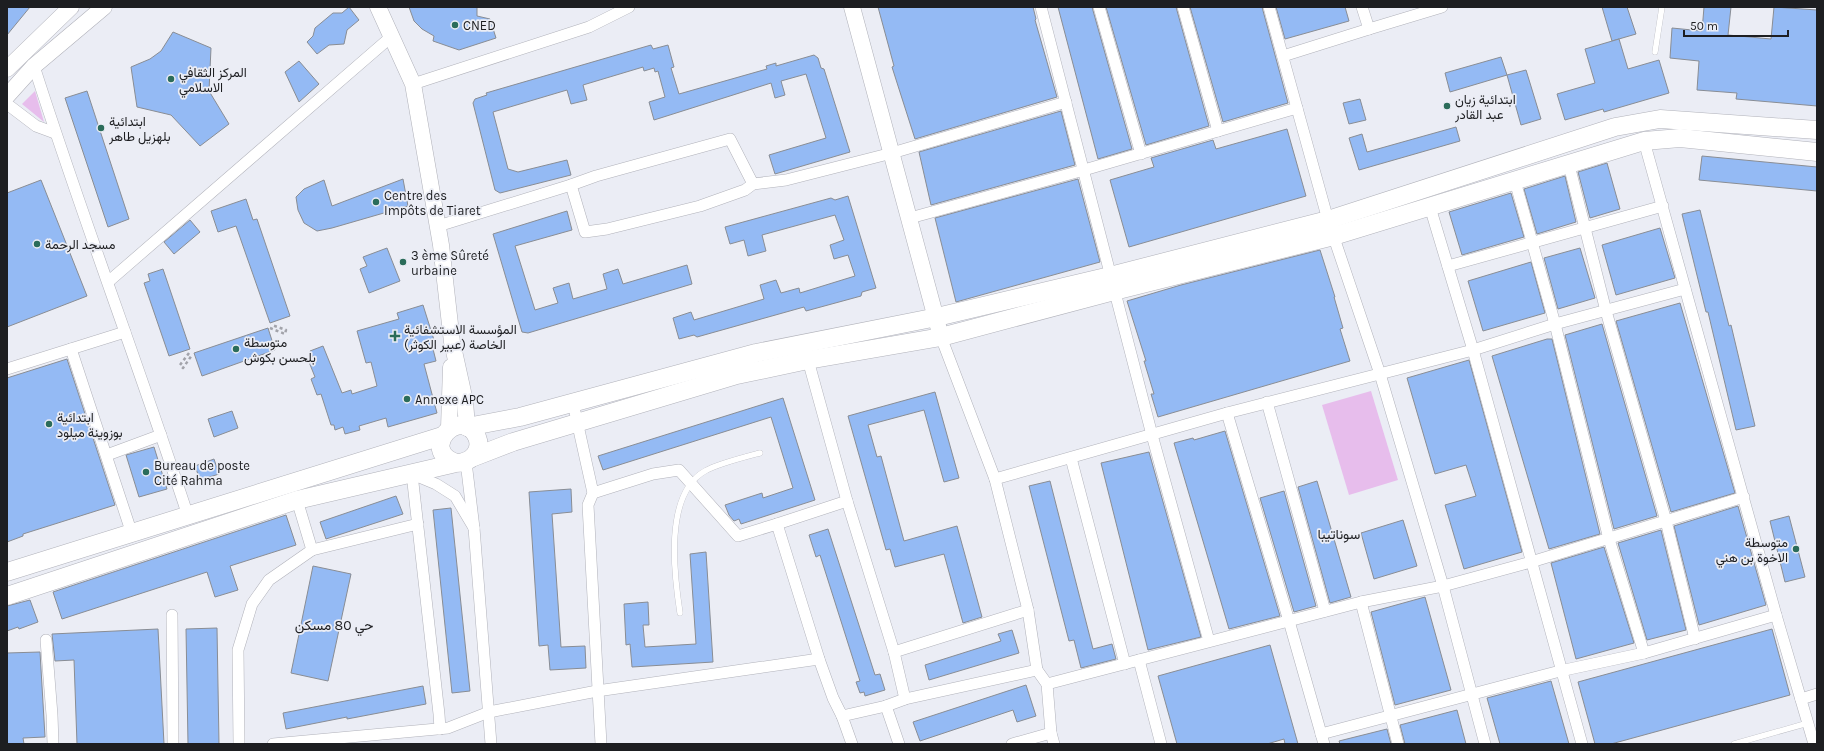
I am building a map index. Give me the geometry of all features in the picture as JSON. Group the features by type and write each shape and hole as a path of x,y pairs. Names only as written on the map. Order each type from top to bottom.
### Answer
{"main road":[{"path":"1331,228 1615,127 1660,119 1817,130"},
{"path":"7,572 132,534 453,430 520,417 756,353 1112,283 1331,228 1430,207 1644,141 1680,138 1817,152"},
{"path":"7,596 297,500 412,474 465,460 513,442 738,375 808,360 941,337 1112,283"},
{"path":"453,430 472,430 478,440 477,452 465,460 446,458 443,453 441,442 453,430"}],"street":[{"path":"7,68 71,7"},
{"path":"7,96 34,66 104,7"},
{"path":"378,7 413,84 441,245 452,342 453,430"},
{"path":"413,84 589,27 629,7"},
{"path":"852,7 937,317 941,337 995,479 1028,610 1037,670 1047,684 1051,733 1054,744"},
{"path":"1041,7 1152,435 1209,641"},
{"path":"1099,7 1141,154"},
{"path":"1183,7 1218,131"},
{"path":"1269,7 1331,228 1380,374 1443,586 1485,744"},
{"path":"1362,7 1369,29"},
{"path":"1283,56 1442,7"},
{"path":"108,282 392,36"},
{"path":"34,66 55,133 188,516"},
{"path":"571,185 585,232 607,229 700,206 745,190 753,184 786,180 892,153 1066,102"},
{"path":"7,104 36,126 55,133"},
{"path":"910,218 1141,154 1297,108"},
{"path":"438,226 596,176 730,139 753,184"},
{"path":"1644,141 1776,615 1814,744"},
{"path":"1569,165 1606,311 1666,521 1695,638"},
{"path":"1515,181 1555,324 1608,539 1644,653"},
{"path":"1448,266 1663,206"},
{"path":"1430,207 1473,350 1532,562 1560,671 1582,744"},
{"path":"995,479 1226,413 1473,350 1555,324 1685,289"},
{"path":"7,369 125,332"},
{"path":"452,342 465,401 471,414 485,423"},
{"path":"71,349 132,534"},
{"path":"808,360 846,501 894,652 905,699"},
{"path":"453,430 465,401"},
{"path":"1267,402 1325,611"},
{"path":"573,403 593,493 588,505 601,744"},
{"path":"1226,413 1289,621 1322,739 1391,714 1471,695 1560,671 1644,653 1776,615"},
{"path":"107,455 161,435"},
{"path":"1071,458 1125,664"},
{"path":"465,460 474,528 491,744"},
{"path":"593,493 653,474 679,470 738,536 846,501"},
{"path":"440,729 412,474 436,484 455,496 474,528"},
{"path":"1047,684 1361,602 1443,586 1532,562 1744,497"},
{"path":"297,500 312,550"},
{"path":"239,744 238,650 252,604 269,580 312,550 418,524"},
{"path":"777,524 819,659 852,744"},
{"path":"1361,602 1398,744"},
{"path":"894,652 1028,610"},
{"path":"172,615 172,744"},
{"path":"46,640 53,744"},
{"path":"273,744 448,728 489,712 597,691 819,659"},
{"path":"1139,660 1161,744"},
{"path":"842,716 886,706 905,699 1037,670"},
{"path":"1801,699 1817,694"},
{"path":"886,706 899,744"},
{"path":"1012,744 1051,733"}],"lane":[{"path":"1655,52 1662,7"},
{"path":"680,613 675,574 674,544 682,497 690,483 705,471 760,453"},
{"path":"1734,744 1808,723"}],"path":[{"path":"270,328 285,334 286,330 272,325"},
{"path":"189,353 180,365 183,368 192,355"}],"shaded area":[{"path":"35,91 44,122 22,104"},
{"path":"1371,391 1398,480 1349,495 1322,405"}],"building":[{"path":"7,7 30,7 7,35"},
{"path":"349,7 359,20 347,30 344,44 329,45 317,54 307,42 313,36 315,28 333,13 342,13"},
{"name":"CNED","path":"409,7 477,7 477,16 490,19 496,38 459,50 433,41 434,36 422,29 414,21"},
{"path":"878,7 1033,7 1035,20 1057,97 915,139 892,67 894,66"},
{"path":"1058,7 1092,7 1132,149 1098,159"},
{"path":"1106,7 1176,7 1209,126 1146,145"},
{"path":"1190,7 1262,7 1288,103 1223,122"},
{"path":"1276,7 1345,7 1349,21 1285,39"},
{"path":"1602,7 1627,7 1636,34 1612,41"},
{"path":"1704,7 1731,7 1728,35 1771,39 1774,7 1817,10 1817,106 1736,99 1737,93 1697,90 1699,61 1670,58 1672,28 1702,31"},
{"name":"المركز الثقافي الاسلامي","path":"173,32 211,48 209,91 229,124 200,146 171,115 137,107 131,67 150,59 161,51"},
{"path":"1619,39 1628,69 1659,60 1669,93 1604,112 1603,109 1565,120 1557,94 1595,83 1585,49"},
{"path":"651,45 653,49 668,45 674,67 671,68 679,94 767,69 766,66 776,63 776,66 814,55 818,58 821,68 824,69 850,152 775,174 769,155 826,138 806,74 781,81 785,95 775,98 771,83 654,120 649,102 665,97 658,71 655,72 654,68 644,71 643,67 583,85 587,100 571,104 567,90 493,112 508,169 518,172 567,160 571,175 500,193 495,190 473,103 475,99 487,95 486,93"},
{"path":"1501,57 1507,75 1450,92 1445,73"},
{"path":"299,61 319,84 299,102 285,72"},
{"path":"1526,70 1541,119 1521,125 1507,75"},
{"path":"87,91 129,219 108,227 65,98"},
{"path":"1360,99 1366,120 1349,124 1343,103"},
{"path":"1061,111 1075,165 931,205 919,152"},
{"path":"1456,127 1460,141 1359,170 1349,138 1362,134 1367,152"},
{"path":"1287,129 1306,196 1129,247 1110,180 1154,167 1151,158 1213,140 1216,149"},
{"path":"1702,156 1817,167 1817,191 1699,180"},
{"path":"1607,163 1620,209 1590,218 1578,172"},
{"path":"1565,176 1576,222 1537,234 1524,189"},
{"name":"Centre des Impôts de Tiaret","path":"403,179 408,206 317,231 304,223 298,210 296,197 304,189 324,180 332,206"},
{"path":"1078,179 1100,262 956,302 935,218"},
{"name":"مسجد الرحمة","path":"41,180 87,296 7,327 7,193"},
{"path":"1511,193 1524,237 1462,255 1449,212"},
{"path":"848,196 876,288 862,292 861,296 806,311 804,307 697,337 694,335 679,339 673,318 691,312 694,320 764,299 760,285 776,280 781,293 799,288 800,293 855,276 848,255 834,259 830,245 844,240 835,215 762,235 766,251 748,256 744,240 730,244 725,227 831,198 835,200"},
{"path":"246,199 253,220 257,219 290,316 270,323 236,226 218,232 211,211"},
{"path":"1700,210 1729,326 1731,325 1755,426 1736,430 1708,312 1706,312 1682,214"},
{"path":"567,211 572,230 515,246 535,310 558,303 553,288 569,283 573,299 607,289 603,274 618,269 623,284 687,265 692,284 528,333 522,332 493,234"},
{"path":"190,220 200,232 174,254 164,242"},
{"path":"1660,228 1675,278 1616,295 1602,245"},
{"path":"387,248 400,281 369,293 360,269 367,266 363,257"},
{"path":"1580,248 1595,298 1558,309 1544,258"},
{"path":"1320,250 1335,297 1343,328 1340,329 1350,361 1158,417 1151,394 1154,394 1144,361 1146,361 1127,301 1181,285"},
{"path":"1531,262 1545,313 1483,331 1468,281"},
{"path":"163,269 190,349 169,356 144,283 150,281 148,274"},
{"path":"1680,303 1735,493 1671,512 1616,321"},
{"path":"423,305 434,340 431,341 436,361 424,364 437,413 388,427 386,418 359,426 360,430 345,434 343,427 335,430 334,425 331,425 321,394 317,395 311,379 315,377 309,362 314,360 310,351 323,346 342,393 351,390 352,394 377,386 371,362 366,363 357,331 399,319 397,313"},
{"path":"1602,324 1657,516 1614,529 1565,335"},
{"path":"268,328 275,350 202,376 194,353"},
{"path":"1547,339 1552,339 1600,534 1549,549 1492,356"},
{"name":"ابتدائية بوزوينة ميلود","path":"67,359 115,505 23,534 23,536 7,542 7,378"},
{"path":"1469,360 1522,552 1464,569 1445,505 1476,496 1466,465 1435,474 1407,378"},
{"path":"935,392 959,478 944,482 924,410 868,425 877,457 881,456 904,541 957,526 982,617 963,623 944,554 895,567 890,549 886,550 848,416"},
{"path":"783,398 815,500 741,524 739,519 734,521 729,515 725,505 762,493 763,498 793,488 771,417 603,470 598,456"},
{"path":"232,411 238,428 214,437 208,419"},
{"path":"1225,431 1280,616 1229,629 1174,443 1193,438 1194,440"},
{"name":"Bureau de poste Cité Rahma","path":"154,447 167,489 139,497 126,455"},
{"path":"1149,452 1201,637 1148,650 1101,463"},
{"path":"214,459 219,474 200,480 195,466"},
{"path":"1050,481 1093,649 1112,644 1116,659 1081,668 1074,640 1069,641 1029,486"},
{"path":"1317,481 1351,597 1330,603 1298,487"},
{"path":"571,489 572,512 552,514 561,647 585,646 586,668 550,670 548,645 539,646 529,492"},
{"path":"1284,491 1316,606 1294,612 1260,498"},
{"path":"396,496 403,514 326,539 320,522"},
{"path":"1738,506 1766,605 1699,625 1674,526"},
{"path":"451,508 470,691 452,693 433,510"},
{"path":"286,515 296,545 230,566 238,590 215,597 207,572 62,619 53,592"},
{"path":"1789,516 1805,577 1785,582 1770,521"},
{"path":"1403,520 1417,566 1374,579 1361,533"},
{"path":"828,529 875,675 880,674 885,690 865,696 864,692 860,693 856,682 860,681 820,555 816,557 809,535"},
{"path":"1661,530 1686,630 1647,640 1618,543"},
{"path":"1604,547 1634,643 1576,659 1551,563"},
{"path":"706,552 713,662 632,667 630,644 626,645 624,604 648,602 649,625 643,625 645,647 696,644 690,554"},
{"path":"313,566 351,574 328,681 291,673"},
{"path":"1425,597 1451,690 1395,705 1371,612"},
{"path":"30,600 38,622 19,629 18,627 7,631 7,606"},
{"path":"217,628 219,744 188,744 186,629"},
{"path":"158,629 164,744 77,744 74,660 55,661 52,634"},
{"path":"1772,629 1790,695 1611,744 1595,744 1578,682"},
{"path":"1012,630 1019,653 929,680 925,665 1001,641 998,634"},
{"path":"1270,645 1298,744 1285,744 1284,739 1267,744 1177,744 1158,676"},
{"path":"40,652 45,737 23,738 24,744 7,744 7,653"},
{"path":"1551,681 1569,744 1500,744 1487,698"},
{"path":"1026,685 1036,716 1017,722 1013,710 920,741 913,722"},
{"path":"423,686 426,704 286,729 283,713"},
{"path":"1457,710 1466,744 1405,744 1400,725"},
{"path":"1387,729 1391,744 1340,744 1339,741"}],"place":[{"name":"CNED","path":"455,25"},
{"name":"المركز الثقافي الاسلامي","path":"171,79"},
{"name":"ابتدائية زيان عبد القادر","path":"1447,106"},
{"name":"ابتدائية بلهزيل طاهر","path":"101,128"},
{"name":"Centre des Impôts de Tiaret","path":"376,202"},
{"name":"مسجد الرحمة","path":"37,244"},
{"name":"3 ème Sûreté urbaine","path":"403,262"},
{"name":"المؤسسة الاستشفائية الخاصة (عبير الكوثر)","path":"395,336"},
{"name":"متوسطة بلحسن بكوش","path":"236,349"},
{"name":"Annexe APC","path":"407,399"},
{"name":"ابتدائية بوزوينة ميلود","path":"49,424"},
{"name":"Bureau de poste Cité Rahma","path":"146,472"},
{"name":"متوسطة الاخوة بن هني","path":"1796,549"}],"district":[{"name":"سوناتيبا","path":"1339,534"},
{"name":"حي 80 مسكن","path":"334,625"}]}
